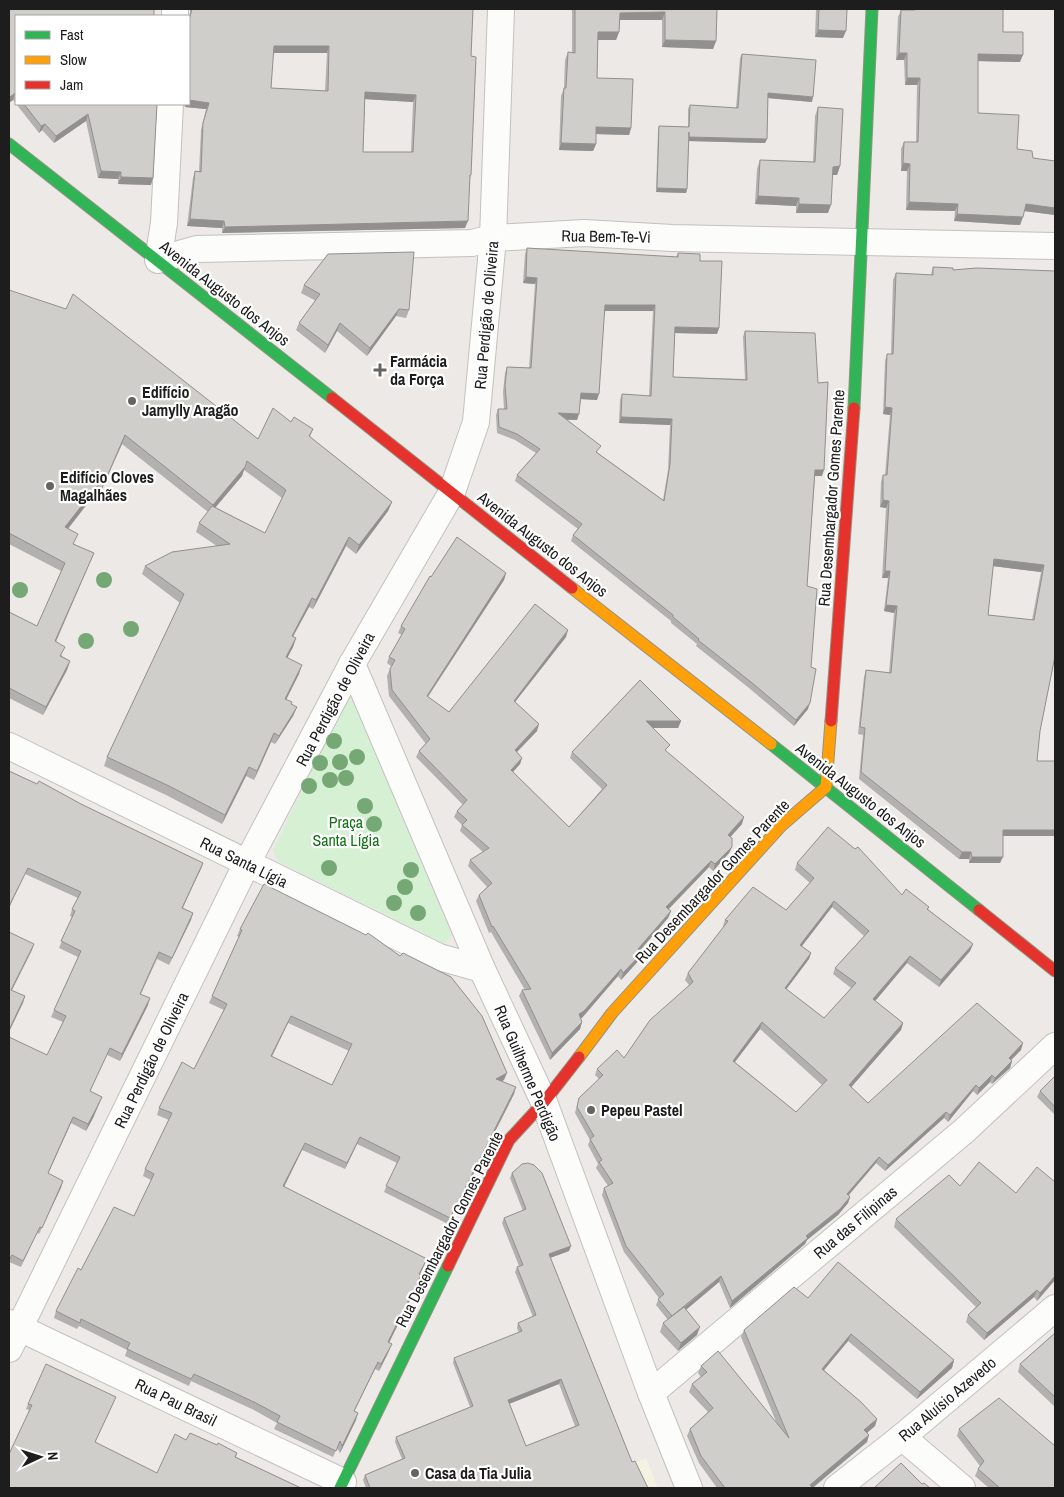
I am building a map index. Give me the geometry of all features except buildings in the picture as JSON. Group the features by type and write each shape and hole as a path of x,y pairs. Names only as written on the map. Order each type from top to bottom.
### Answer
{"street":[{"name":"Rua Perdigão de Oliveira","path":"12,1333 247,864 352,664 452,492 476,422 493,238 500,9"},
{"name":"Rua Desembargador Gomes Parente","path":"341,1485 510,1140 544,1102 612,1013 782,825 826,787 855,400 872,9"},
{"path":"158,260 164,222 170,105"},
{"name":"Avenida Augusto dos Anjos","path":"10,150 158,260 1055,970"},
{"name":"Rua Bem-Te-Vi","path":"158,260 198,249 472,243 493,238 584,233 672,238 1055,246"},
{"name":"Rua Guilherme Perdigão","path":"352,664 482,969 544,1102 651,1393 689,1488"},
{"name":"Rua Santa Lígia","path":"9,746 439,957 482,969"},
{"name":"Rua das Filipinas","path":"651,1393 964,1131 1055,1046"},
{"name":"Rua Aluísio Azevedo","path":"837,1488 902,1437 1055,1308"},
{"name":"Rua Pau Brasil","path":"12,1333 341,1485"},
{"path":"902,1437 962,1488"}],"shaded area":[{"path":"646,1458 658,1488 578,1488"}],"green space":[{"name":"Praça Santa Lígia","path":"349,691 452,935 444,944 279,862 273,851"}],"traffic: fast":[{"path":"854,408 872,9"},
{"path":"9,144 332,398"},
{"path":"771,744 979,910"},
{"path":"340,1488 448,1266"}],"traffic: slow":[{"path":"572,588 771,744"},
{"path":"579,1057 612,1013 782,825 826,787 831,721"}],"traffic: jam":[{"path":"332,398 572,588"},
{"path":"831,721 854,408"},
{"path":"979,910 1055,971"},
{"path":"448,1266 509,1140 544,1102 579,1057"}],"place":[{"name":"Farmácia da Força","path":"380,370"},
{"name":"Edifício Jamylly Aragão","path":"132,401"},
{"name":"Edifício Cloves Magalhães","path":"50,486"},
{"name":"Pepeu Pastel","path":"591,1110"},
{"name":"Casa da Tia Julia","path":"415,1473"}]}
